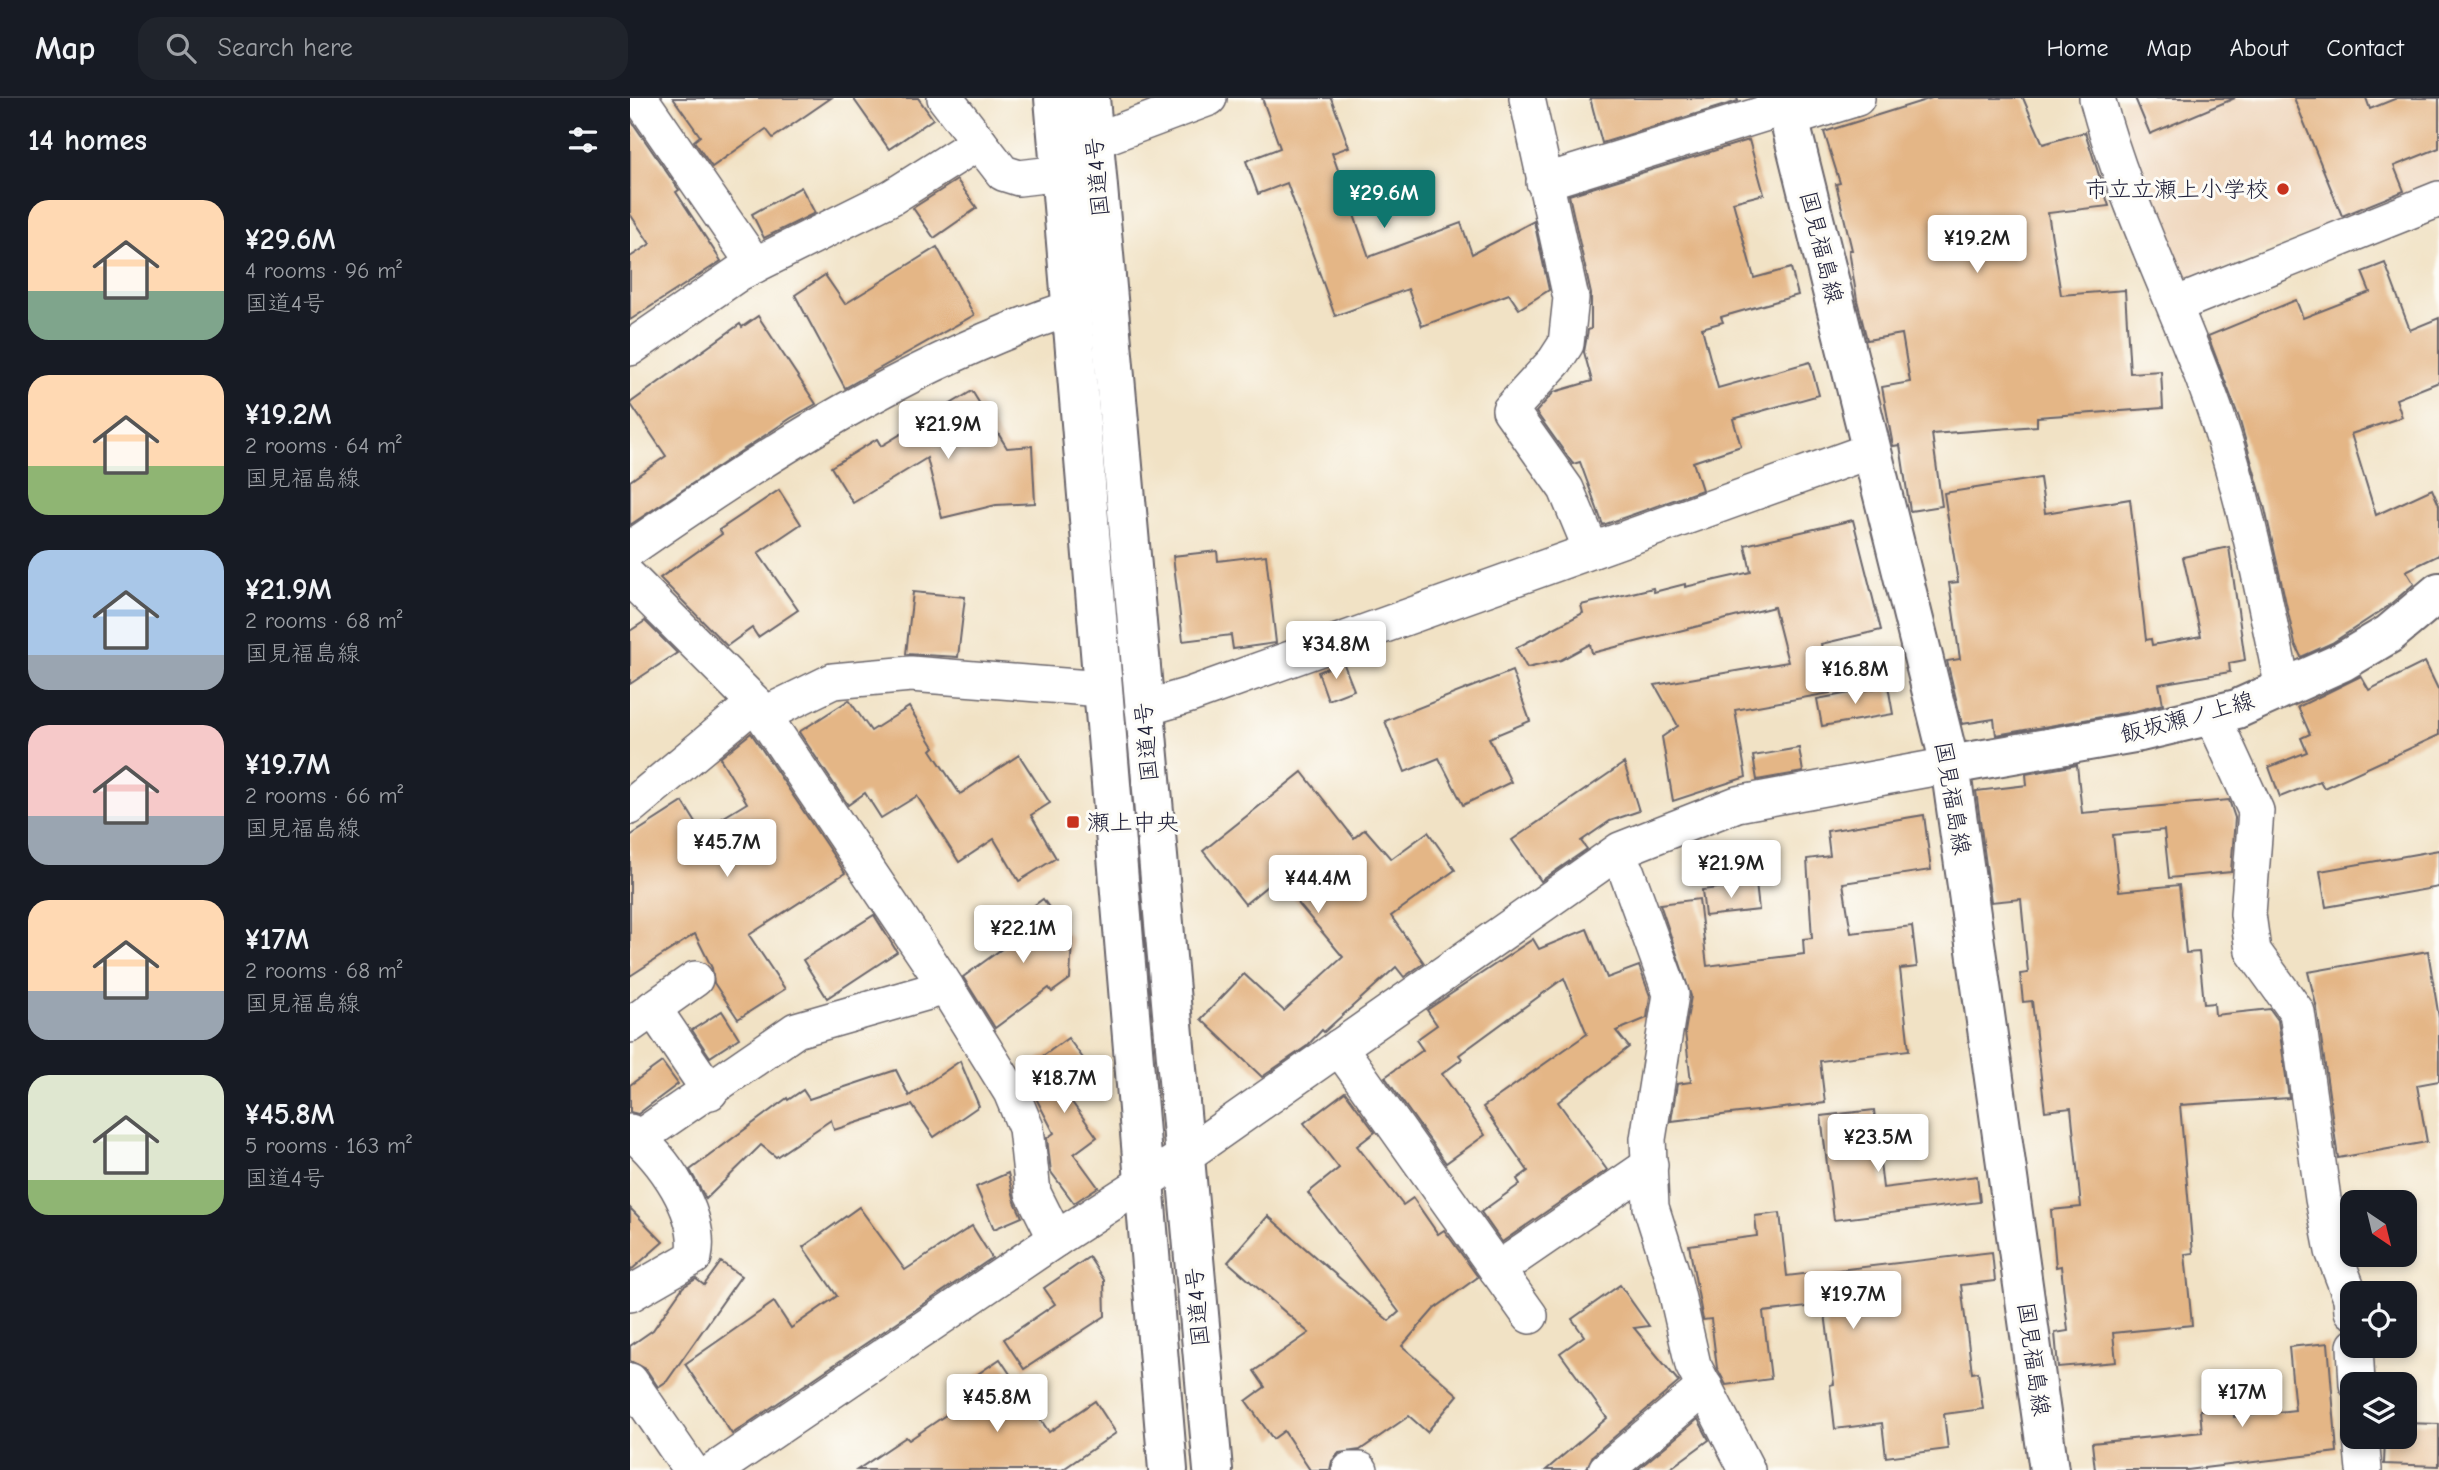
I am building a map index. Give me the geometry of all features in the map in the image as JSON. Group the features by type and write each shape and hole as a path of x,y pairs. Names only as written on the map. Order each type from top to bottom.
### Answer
{"main road":[{"name":"国道4号","path":"1054,98 1142,1183 1168,1470"},
{"name":"国道4号","path":"1090,98 1213,1470"},
{"name":"国見福島線","path":"1786,108 1950,765 2049,1470"},
{"name":"飯坂瀬ノ上線","path":"1950,765 2140,732 2237,709 2342,662 2389,634 2439,592"}],"street":[{"path":"640,98 755,265"},
{"path":"945,98 1003,173 1019,178 1061,173"},
{"path":"1094,141 1209,98"},
{"path":"1527,98 1571,298 1566,344 1555,361 1510,410 1566,489 1591,549"},
{"path":"1544,182 1786,108 1857,98"},
{"path":"2097,98 2110,149 2175,305 2215,411 2250,528 2283,689"},
{"path":"630,348 755,265 892,197 979,142"},
{"path":"2175,305 2439,199"},
{"path":"630,549 786,444 892,385 1010,328 1071,308"},
{"path":"1143,709 1190,695 1872,450"},
{"path":"630,578 759,709 946,987 1011,1092 1026,1128 1033,1193 1056,1239"},
{"path":"630,807 759,709 833,681 911,674 1102,689"},
{"path":"2212,715 2256,811 2248,914 2253,951 2297,1012 2323,1199 2333,1251 2344,1281"},
{"path":"715,1470 1056,1239 1183,1157 1616,854 1655,834 1737,804 1950,765"},
{"path":"1616,854 1627,873 1671,994 1648,1139 1651,1207 1673,1277 1687,1346 1748,1470"},
{"path":"695,979 642,1017 710,1092"},
{"path":"630,1294 694,1257 697,1241 675,1182 660,1159 635,1135 710,1092 796,1030 946,987"},
{"path":"1339,1047 1530,1316"},
{"path":"1497,1269 1650,1165"},
{"path":"630,1381 691,1470"},
{"path":"1606,1470 1705,1387"},
{"path":"2362,1449 2364,1470"},
{"path":"1350,1470 1360,1470"}],"shaded area":[{"name":"市立立瀬上小学校","path":"2121,98 2439,98 2439,181 2181,284 2138,172 2124,125"}],"building":[{"path":"673,98 831,98 773,138 766,129 712,167 694,141 700,136"},
{"path":"853,98 918,98 933,119 889,149"},
{"path":"1262,98 1331,98 1349,147 1332,153 1369,257 1461,223 1472,254 1534,221 1549,290 1519,309 1509,294 1422,326 1408,289 1335,316 1287,183 1258,194 1246,161 1280,148"},
{"path":"1590,98 1737,98 1738,101 1602,143"},
{"path":"1932,98 2023,98 2043,144 2085,132 2109,206 2048,213 2061,295 2125,290 2130,373 2161,371 2163,408 2037,417 2037,426 1932,434 1942,506 1910,511 1900,445 1893,446 1882,387 1910,382 1902,334 1867,340 1857,300 1849,250 1852,250 1836,184 1840,183 1824,132"},
{"path":"2135,98 2235,98 2150,134"},
{"path":"2294,98 2366,98 2370,109 2397,98 2439,98 2439,148 2394,166 2404,191 2342,216"},
{"path":"630,119 679,190 676,192 721,261 630,320 630,257 650,244 630,214"},
{"path":"1749,140 1764,194 1733,202 1754,278 1791,268 1798,295 1721,317 1723,322 1702,328 1718,388 1810,362 1819,395 1733,419 1741,446 1693,462 1702,490 1603,525 1580,462 1573,464 1536,412 1554,392 1592,381 1584,352 1588,330 1591,329 1591,294 1569,195"},
{"path":"957,180 977,208 934,238 913,208"},
{"path":"801,187 815,213 764,238 752,214"},
{"path":"937,247 974,315 845,388 795,295 825,275 845,304"},
{"path":"2385,263 2410,330 2439,318 2439,382 2396,399 2402,417 2351,434 2376,515 2432,489 2439,505 2439,555 2406,571 2414,584 2387,607 2332,643 2301,657 2295,644 2265,509 2239,418 2208,336 2296,300 2303,318 2370,292 2362,272"},
{"path":"758,316 816,404 630,525 630,481 666,456 630,403 740,324 742,327"},
{"path":"972,391 1007,448 1032,446 1035,503 996,505 942,518 927,458 853,503 831,467 877,439 881,446"},
{"path":"2040,478 2045,513 2130,499 2146,640 2151,639 2152,645 2201,636 2183,557 2229,547 2245,660 2229,663 2230,672 2159,684 2163,704 2136,711 1996,735 1994,719 1962,724 1947,661 1960,659 1949,583 1958,582 1944,493"},
{"path":"779,490 801,524 758,553 798,610 758,637 752,628 727,646 660,578 722,534 719,530"},
{"path":"1853,520 1881,630 1821,644 1830,693 1735,710 1746,777 1673,801 1662,737 1678,726 1655,685 1788,662 1774,607 1592,653 1590,644 1561,660 1527,668 1516,648 1583,613 1581,605 1653,588 1654,592 1685,584 1685,587 1751,572 1745,545"},
{"path":"1217,551 1218,561 1266,555 1276,643 1233,649 1231,635 1183,641 1173,556"},
{"path":"913,592 965,597 958,657 906,654"},
{"path":"645,621 677,653 630,684 630,631"},
{"path":"1343,662 1354,690 1328,700 1318,672"},
{"path":"2425,662 2439,691 2439,735 2324,788 2320,781 2280,797 2269,767 2307,752 2301,738 2310,734 2298,707 2361,676 2369,690"},
{"path":"1512,671 1530,721 1489,738 1511,782 1463,805 1439,758 1405,772 1385,721"},
{"path":"1888,686 1893,714 1822,726 1817,699"},
{"path":"849,700 871,731 909,707 934,747 931,750 960,794 1019,755 1050,803 1031,815 1056,858 1019,881 994,839 959,862 917,796 881,818 865,793 848,805 799,732"},
{"path":"751,733 845,873 749,935 785,989 738,1019 714,983 712,968 695,934 630,976 630,836 683,802 701,831 747,803 720,758"},
{"path":"1799,748 1803,772 1757,780 1753,756"},
{"path":"1624,763 1639,811 1610,821 1581,841 1587,849 1541,881 1512,840"},
{"path":"2077,765 2082,813 2229,800 2235,818 2231,872 2169,878 2164,830 2113,835 2119,891 2179,885 2186,953 2199,952 2204,1004 2214,1003 2215,1015 2270,1009 2278,1020 2289,1098 2180,1105 2193,1253 2185,1254 2192,1325 2113,1333 2116,1362 2058,1367 2055,1333 2068,1331 2061,1266 2056,1267 2051,1210 2081,1207 2071,1108 2045,1111 2032,1001 2023,1002 2020,974 2028,973 2021,899 1991,902 1976,791 2027,785 2026,774"},
{"path":"1302,772 1354,838 1365,829 1391,859 1428,832 1455,870 1391,916 1424,963 1404,977 1396,967 1307,1046 1262,1077 1201,1019 1244,974 1284,1011 1343,957 1277,878 1245,904 1203,851"},
{"path":"1924,815 1931,870 1843,883 1851,933 1912,926 1917,967 1900,969 1909,1050 1820,1061 1825,1103 1671,1121 1677,1084 1691,1082 1685,1032 1691,996 1660,904 1699,899 1707,966 1804,954 1803,939 1812,938 1807,859 1830,856 1827,831"},
{"path":"2439,850 2439,887 2326,907 2320,871"},
{"path":"1756,883 1759,910 1705,916 1702,890"},
{"path":"1043,899 1072,939 1070,979 1052,992 1049,988 995,1028 963,977 1014,940 1004,927"},
{"path":"874,915 897,952 827,998 803,960"},
{"path":"1587,929 1607,978 1639,966 1650,996 1647,1018 1616,1031 1629,1047 1558,1102 1607,1170 1502,1242 1481,1212 1520,1184 1517,1179 1528,1171 1483,1107 1587,1034 1564,978 1459,1055 1462,1059 1442,1074 1485,1135 1446,1163 1385,1077 1423,1050 1416,1040 1437,1025 1427,1010 1533,939 1539,949"},
{"path":"2428,951 2439,1018 2439,1081 2417,1085 2427,1142 2338,1158 2317,1009 2308,972"},
{"path":"722,1011 739,1038 710,1057 692,1030"},
{"path":"1068,1038 1094,1073 1066,1094 1097,1137 1074,1154 1098,1187 1074,1203 1051,1172 1047,1138 1054,1133 1022,1071"},
{"path":"960,1061 979,1106 934,1137 912,1105 834,1130 831,1120 776,1157 761,1145 706,1199 690,1170 787,1098 788,1100 803,1090 809,1099 896,1070 909,1096"},
{"path":"662,1062 678,1084 638,1114 630,1112 630,1085"},
{"path":"1345,1092 1375,1132 1357,1146 1403,1205 1413,1198 1438,1234 1444,1230 1478,1277 1434,1309 1402,1346 1458,1395 1427,1432 1409,1416 1360,1450 1339,1453 1332,1461 1330,1470 1310,1470 1284,1431 1273,1439 1246,1401 1265,1387 1254,1371 1309,1333 1228,1262 1268,1216 1389,1321 1399,1312 1308,1193 1339,1168 1304,1123"},
{"path":"1874,1110 1883,1188 1977,1176 1980,1202 1834,1220 1821,1116"},
{"path":"1008,1173 1015,1202 1022,1217 994,1229 976,1187"},
{"path":"859,1207 905,1270 972,1226 992,1258 732,1434 685,1364 774,1302 791,1328 837,1296 803,1247"},
{"path":"630,1208 663,1242 630,1271"},
{"path":"1780,1213 1787,1276 1992,1252 1995,1281 1961,1285 1972,1373 1978,1372 1983,1409 1944,1414 1948,1449 1886,1457 1882,1423 1835,1429 1830,1385 1834,1384 1824,1305 1763,1312 1771,1379 1726,1385 1717,1368 1711,1319 1703,1320 1689,1245 1757,1236 1755,1216"},
{"path":"1089,1257 1104,1280 1105,1316 1024,1369 1004,1339 1055,1304 1044,1288"},
{"path":"721,1262 741,1276 667,1381 658,1387 646,1369 630,1361 630,1346 653,1330 683,1287 696,1279 704,1285"},
{"path":"1620,1285 1649,1326 1634,1328 1679,1382 1593,1455 1586,1470 1546,1470 1607,1418 1560,1353 1584,1336 1572,1319"},
{"path":"2328,1343 2337,1452 2187,1470 2095,1470 2092,1443 2202,1432 2200,1410 2233,1407 2234,1417 2295,1410 2289,1347"},
{"path":"1000,1359 1049,1432 1095,1401 1116,1433 1062,1470 857,1470 906,1437 909,1440 981,1391 972,1378"},
{"path":"1698,1419 1709,1440 1668,1470 1637,1470"},
{"path":"2417,1423 2439,1424 2439,1466 2384,1464 2385,1449 2417,1449"}],"place":[{"name":"市立立瀬上小学校","path":"2283,189"},
{"name":"瀬上中央","path":"1073,822"}]}
